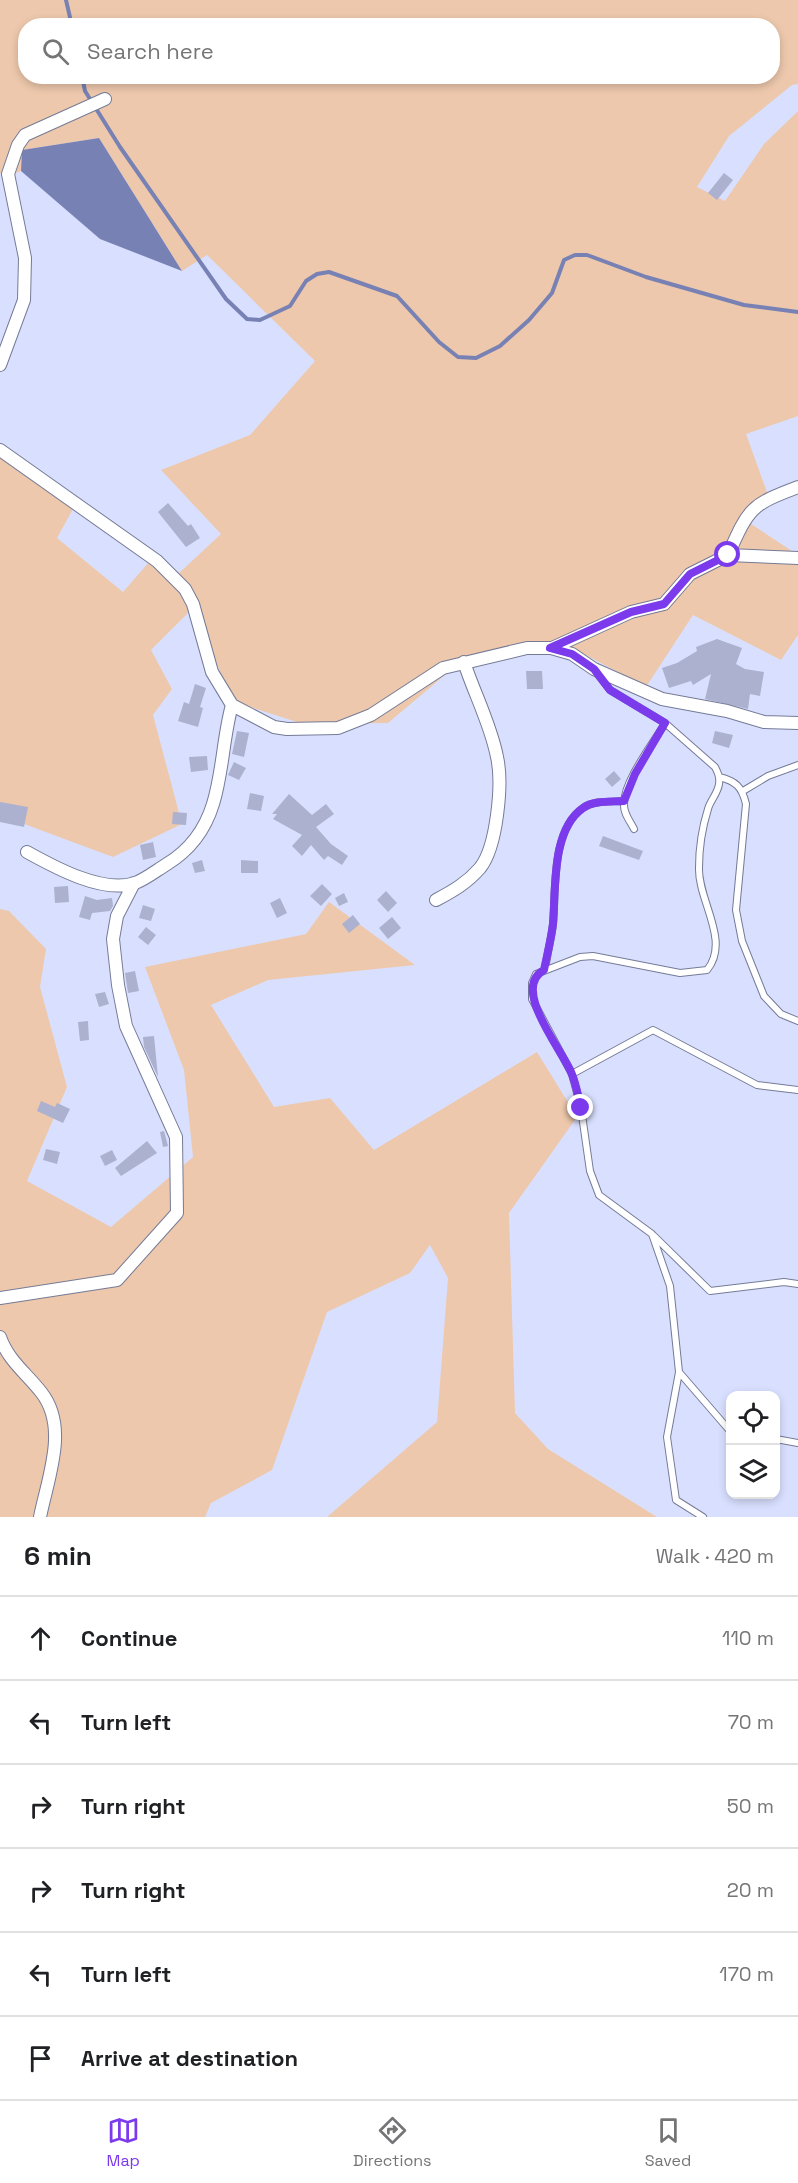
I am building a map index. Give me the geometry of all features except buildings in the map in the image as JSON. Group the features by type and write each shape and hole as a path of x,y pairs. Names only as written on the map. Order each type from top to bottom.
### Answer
{"street":[{"path":"0,365 24,300 25,258 8,174 18,145 25,135 105,99"},
{"path":"0,450 157,561 185,589 193,604 212,672 232,705 274,727 338,728 371,715 443,668 527,648 550,648 572,654 594,669 662,699 727,711 764,722 798,723"},
{"path":"728,555 746,517 760,501 798,487"},
{"path":"550,648 631,612 664,604 690,574 728,555 798,558"},
{"path":"436,900 461,886 482,866 490,847 500,788 497,757 464,662"},
{"path":"27,852 67,874 108,884 134,883 174,860 197,838 213,803 225,730 232,705"},
{"path":"0,1298 117,1280 177,1213 176,1137 126,1026 118,985 113,939 117,916 134,883"},
{"path":"0,1337 5,1353 42,1393 55,1417 55,1440 40,1517"}],"lane":[{"path":"594,669 610,690 665,723 715,766 719,777 718,787 708,806 701,837 698,871 701,891 715,935 715,952 708,970 680,973 593,956 580,957 536,974 532,983 532,999 572,1074 581,1108 590,1171 599,1196 652,1234 710,1291 784,1282 798,1284"},
{"path":"634,829 624,811 624,801 635,774 665,723"},
{"path":"743,791 768,776 798,765"},
{"path":"719,777 734,780 743,791 747,804 736,910 742,941 764,996 781,1014 798,1021"},
{"path":"544,970 552,927 557,853 564,833 583,808 598,803 624,801"},
{"path":"572,1074 653,1030 757,1085 798,1090"},
{"path":"652,1234 670,1286 679,1372 667,1437 676,1500 703,1517"},
{"path":"679,1372 726,1426"},
{"path":"780,1441 798,1443"}],"shaded area":[{"path":"0,0 798,0 798,84 792,85 729,136 697,187 725,201 764,144 798,111 798,416 746,434 768,495 739,516 798,555 798,635 781,660 693,615 646,687 565,644 464,659 388,723 303,724 232,701 194,607 151,650 172,689 153,715 182,824 113,857 0,815 0,453 78,500 57,538 123,592 156,554 179,573 221,534 161,470 250,435 315,361 207,255 182,271 99,138 22,150 21,171 5,177 0,173"},
{"path":"329,902 415,965 268,980 211,1005 274,1107 330,1098 374,1150 537,1052 577,1117 509,1213 515,1413 548,1449 657,1517 327,1517 437,1422 448,1278 430,1245 410,1273 327,1312 272,1470 211,1503 205,1517 0,1517 0,909 9,911 46,949 40,987 67,1087 27,1181 111,1227 193,1157 184,1070 145,967 306,934"}],"water":[{"path":"99,138 182,271 100,239 21,171 22,150"}],"waterway":[{"path":"66,0 70,18"},
{"path":"84,84 85,91 120,147 226,299 247,319 260,320 290,306 306,281 317,274 329,272 397,296 439,342 458,357 476,358 500,346 529,320 552,293 564,260 575,255 587,255 646,277 744,305 798,312"}],"route":[{"path":"581,1108 572,1074 532,999 532,983 536,974 544,970 552,927 557,853 564,833 583,808 598,803 624,801 635,774 665,723 610,690 594,669 572,654 550,648 631,612 664,604 690,574 728,555"}]}
